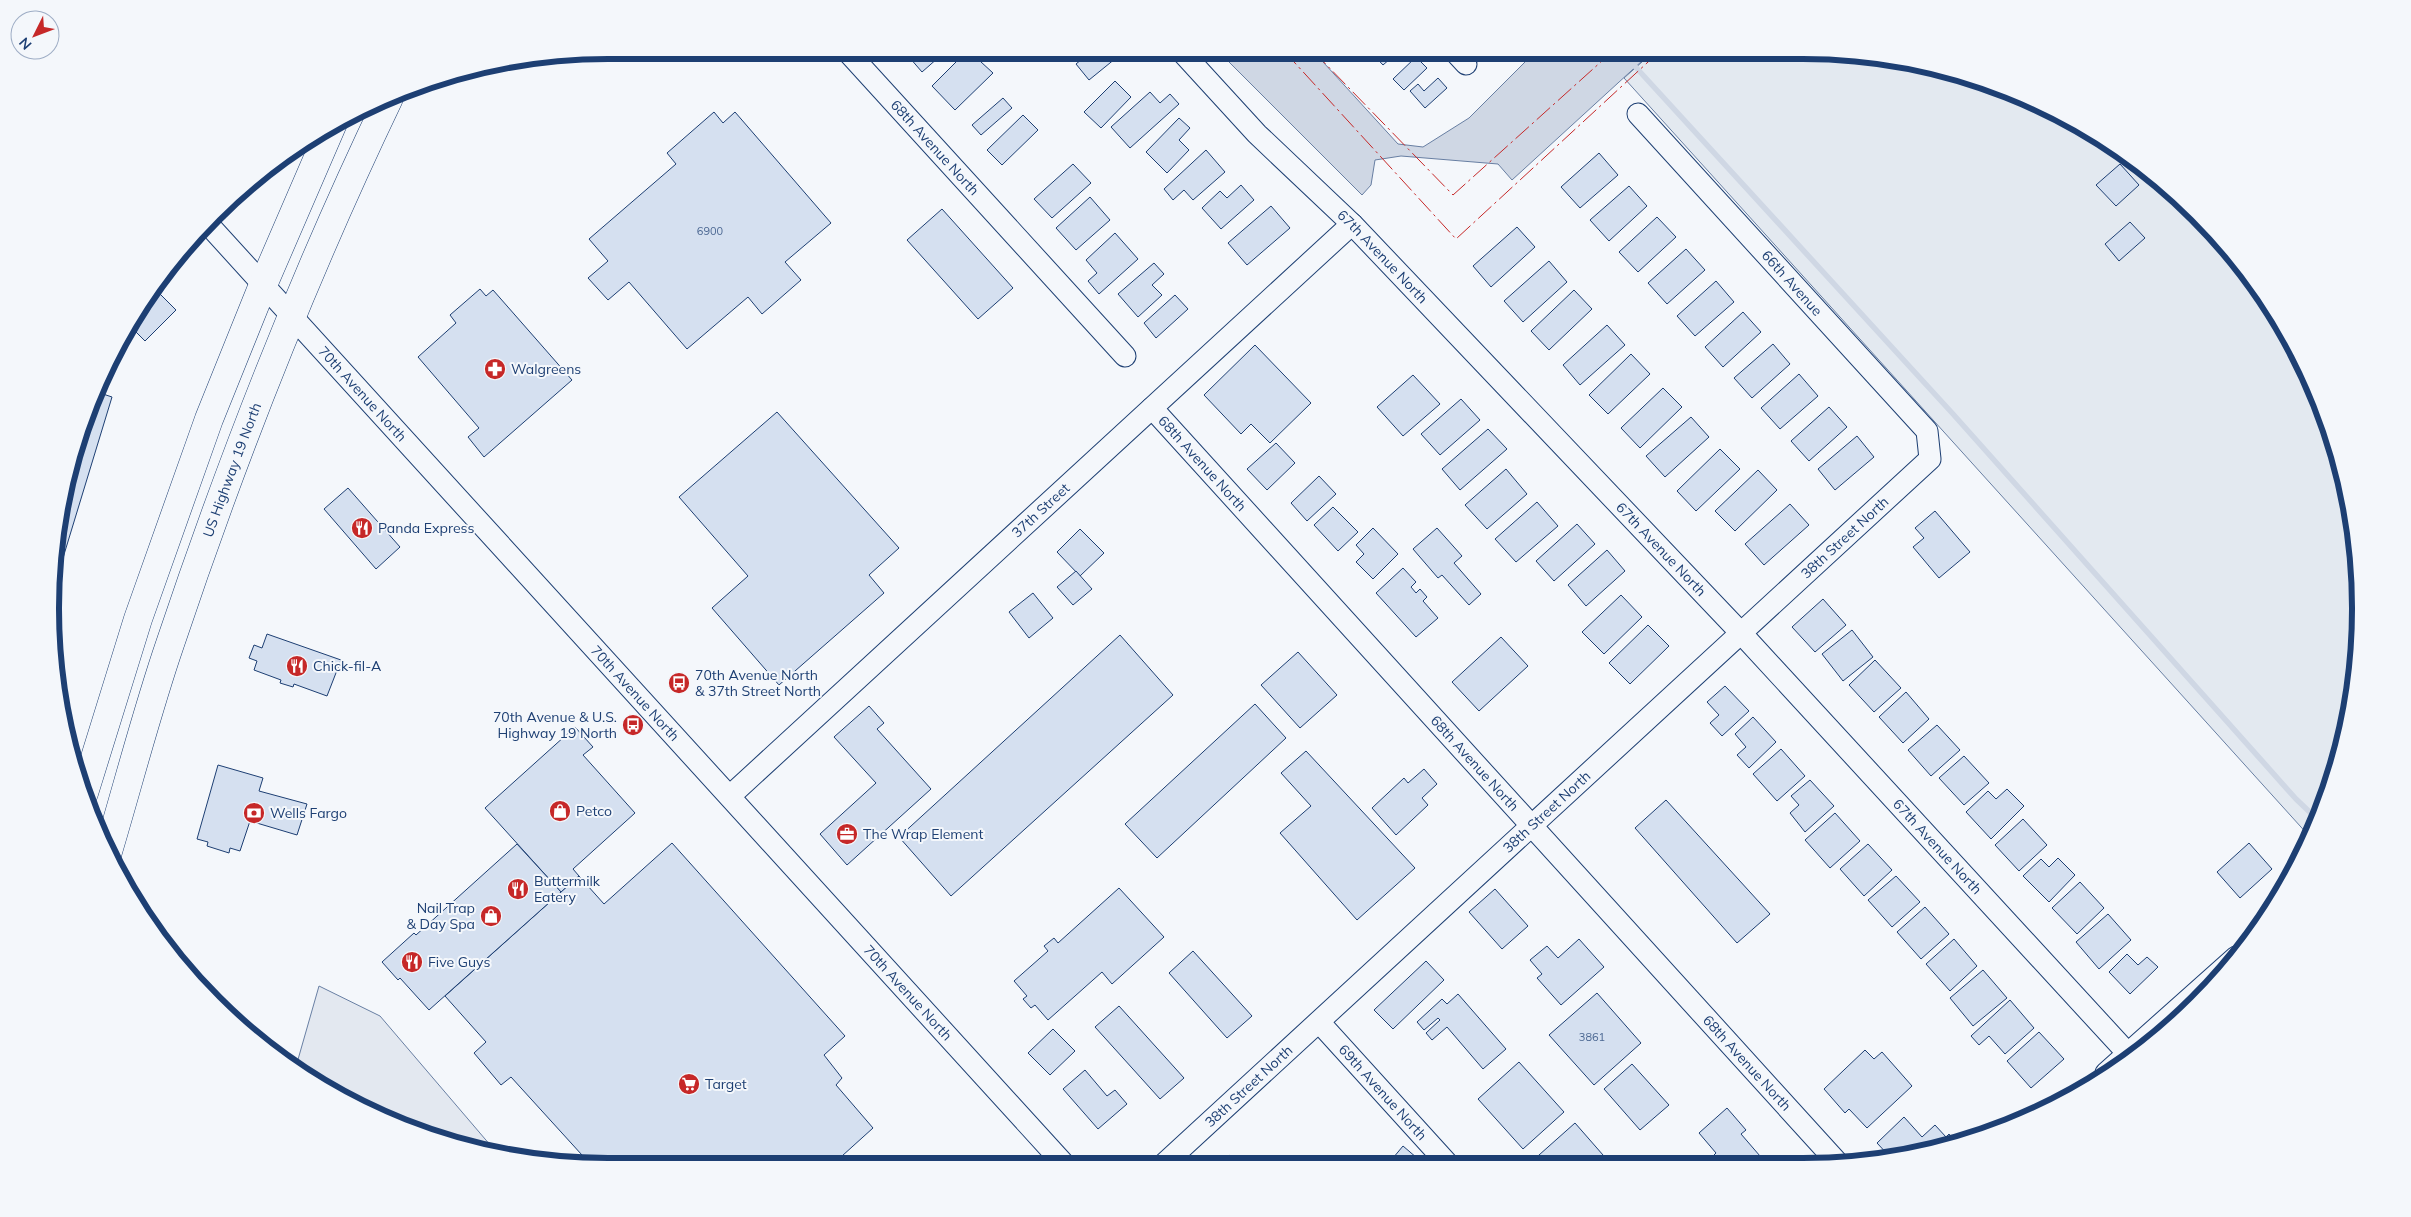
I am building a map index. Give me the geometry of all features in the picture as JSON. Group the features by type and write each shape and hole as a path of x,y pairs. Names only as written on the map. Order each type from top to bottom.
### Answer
{"highway":[{"name":"US Highway 19 North","path":"111,842 169,646 212,522 293,317 360,159 385,107"},
{"path":"87,783 138,619 173,515 209,419 264,284 327,136"}],"street":[{"name":"68th Avenue North","path":"854,59 1125,356"},
{"name":"67th Avenue North","path":"1189,59 1257,134 1352,224 1741,633 2127,1052"},
{"name":"66th Avenue","path":"1638,114 1927,431 1930,459"},
{"name":"37th Street","path":"730,796 1352,224"},
{"name":"70th Avenue North","path":"212,228 1059,1158"},
{"name":"68th Avenue North","path":"1152,408 1833,1157"},
{"name":"38th Street North","path":"1171,1158 1930,459"},
{"name":"69th Avenue North","path":"1319,1022 1441,1158"}],"shaded area":[{"path":"1226,59 1320,59 1398,144 1423,147 1469,118 1528,59 1640,59 1642,61 1512,180 1498,164 1401,156 1375,160 1371,185 1362,195"},
{"path":"1640,59 1838,60 1874,63 1945,77 1979,88 2046,115 2108,151 2165,195 2216,246 2260,303 2296,365 2323,432 2334,466 2348,537 2352,608 2348,680 2334,751 2305,831 1624,78 1642,62"},
{"path":"319,986 380,1016 491,1146 432,1129 365,1102 297,1062"}],"building":[{"path":"911,59 937,59 922,72"},
{"path":"959,59 978,59 993,73 955,110 932,86"},
{"path":"1082,59 1115,59 1089,80 1076,64"},
{"path":"1377,59 1390,59 1383,65"},
{"path":"1414,59 1418,59 1427,68 1404,90 1393,79"},
{"path":"1438,78 1447,88 1425,108 1410,91 1418,84 1424,91"},
{"path":"1115,81 1131,97 1101,128 1084,112"},
{"path":"1150,92 1160,103 1170,94 1179,104 1130,148 1111,127"},
{"path":"1003,98 1012,108 981,135 972,125"},
{"path":"714,112 723,123 735,112 831,223 785,262 801,280 762,314 748,297 687,349 629,282 608,300 588,278 608,261 589,239 676,164 667,153"},
{"path":"1023,115 1038,130 1002,165 987,150"},
{"path":"1179,118 1190,128 1179,140 1189,150 1167,173 1146,152"},
{"path":"1206,150 1225,172 1193,200 1184,190 1173,200 1164,189"},
{"path":"1599,153 1618,175 1580,208 1561,187"},
{"path":"1073,164 1091,183 1052,218 1034,199"},
{"path":"2120,164 2139,185 2116,206 2096,185"},
{"path":"1241,185 1254,200 1221,229 1202,208 1220,191 1227,198"},
{"path":"1629,186 1647,206 1609,241 1590,220"},
{"path":"1090,197 1110,220 1076,250 1056,228"},
{"path":"1271,206 1290,228 1247,265 1228,243"},
{"path":"942,209 1013,288 978,319 907,240"},
{"path":"1657,217 1676,237 1638,272 1619,252"},
{"path":"2130,222 2145,238 2119,261 2105,244"},
{"path":"1517,227 1535,247 1491,287 1473,266"},
{"path":"1115,233 1138,259 1099,294 1088,281 1097,273 1086,260"},
{"path":"1686,249 1705,270 1667,304 1648,283"},
{"path":"1549,261 1567,282 1523,322 1504,301"},
{"path":"1154,263 1164,274 1152,285 1162,295 1138,317 1118,294"},
{"path":"1716,281 1734,302 1695,336 1677,316"},
{"name":"Walgreens","path":"480,289 486,296 493,290 572,380 484,457 468,437 479,428 418,357 456,323 450,315"},
{"path":"1574,290 1592,309 1549,350 1531,331"},
{"path":"159,293 176,310 145,341 134,330"},
{"path":"1175,295 1188,309 1156,338 1144,323"},
{"path":"1743,312 1761,332 1723,367 1705,347"},
{"path":"1607,325 1625,345 1580,385 1563,365"},
{"path":"1773,344 1790,364 1752,398 1734,378"},
{"path":"1255,345 1311,403 1270,443 1251,424 1241,434 1204,395"},
{"path":"1631,354 1650,374 1608,414 1589,395"},
{"path":"1799,374 1818,396 1780,429 1761,408"},
{"path":"1413,375 1440,404 1403,436 1377,407"},
{"path":"1663,388 1682,407 1640,448 1621,428"},
{"path":"103,394 112,397 61,566 63,537 77,466"},
{"path":"1461,399 1480,420 1440,455 1421,434"},
{"path":"1829,407 1847,427 1809,461 1791,441"},
{"path":"777,412 899,548 869,575 884,593 779,685 712,608 748,576 679,497"},
{"path":"1691,417 1709,437 1665,477 1646,456"},
{"path":"1488,429 1507,449 1460,490 1442,469"},
{"path":"1857,436 1874,457 1835,490 1818,469"},
{"path":"1276,443 1295,463 1267,490 1247,469"},
{"path":"1720,449 1740,469 1696,511 1677,491"},
{"path":"1506,469 1527,494 1487,529 1465,505"},
{"path":"1758,470 1777,490 1735,531 1715,511"},
{"path":"1319,476 1336,494 1307,521 1291,503"},
{"name":"Panda Express","path":"348,488 400,547 376,569 324,509"},
{"path":"1537,502 1558,526 1516,562 1495,539"},
{"path":"1790,504 1809,525 1764,565 1745,544"},
{"path":"1333,507 1358,532 1338,551 1314,525"},
{"path":"1935,511 1970,552 1939,578 1913,547 1924,538 1915,528"},
{"path":"1577,524 1595,544 1554,581 1536,561"},
{"path":"1373,528 1398,554 1373,579 1356,562 1364,554 1356,545"},
{"path":"1437,528 1462,556 1454,563 1481,594 1469,605 1442,575 1438,578 1413,549"},
{"path":"1080,529 1104,553 1080,576 1057,552"},
{"path":"1607,550 1625,571 1586,606 1568,585"},
{"path":"1403,568 1416,582 1411,587 1416,593 1420,589 1427,597 1423,601 1438,618 1416,637 1376,593"},
{"path":"1076,571 1092,589 1073,605 1057,587"},
{"path":"1033,593 1053,618 1029,638 1009,612"},
{"path":"1621,595 1642,617 1604,654 1582,632"},
{"path":"1823,599 1846,625 1815,652 1792,627"},
{"path":"1648,625 1669,646 1630,684 1609,663"},
{"path":"1852,630 1873,657 1843,681 1822,654"},
{"name":"Chick-fil-A","path":"267,634 341,660 327,696 294,684 293,687 280,683 281,680 254,670 257,661 249,658 254,645 262,648"},
{"path":"1120,635 1173,695 951,896 899,837"},
{"path":"1501,637 1528,666 1479,711 1452,682"},
{"path":"1298,652 1337,695 1300,728 1261,685"},
{"path":"1875,660 1901,688 1874,712 1849,685"},
{"path":"1725,686 1749,711 1722,736 1710,723 1719,715 1707,702"},
{"path":"1906,692 1929,719 1903,743 1879,717"},
{"path":"1255,704 1286,738 1157,858 1125,824"},
{"path":"869,706 884,723 877,729 931,789 847,865 820,834 876,783 834,737"},
{"path":"1753,717 1776,742 1749,768 1737,755 1746,747 1735,734"},
{"path":"1937,725 1960,750 1931,776 1908,750"},
{"name":"Petco","path":"575,727 593,747 583,755 635,813 573,869 579,876 561,892 485,808"},
{"path":"1781,749 1805,776 1777,801 1753,774"},
{"path":"1306,751 1415,868 1357,920 1280,833 1311,806 1281,773"},
{"path":"1964,756 1989,783 1964,805 1939,778"},
{"name":"Wells Fargo","path":"218,765 263,778 259,791 307,804 297,835 250,821 240,851 230,848 229,853 207,846 208,842 197,839"},
{"path":"1424,769 1437,784 1422,798 1428,805 1396,835 1372,808 1404,778 1408,783"},
{"path":"1810,780 1834,806 1805,832 1790,813 1799,805 1791,796"},
{"path":"2007,789 2024,806 1991,839 1966,812 1988,791 1996,799"},
{"path":"1666,800 1770,914 1737,943 1635,828"},
{"path":"1835,813 1860,841 1830,868 1805,840"},
{"path":"2023,819 2047,845 2019,871 1995,845"},
{"path":"672,843 845,1036 824,1055 842,1078 836,1085 873,1128 840,1158 584,1157 511,1077 501,1085 474,1053 486,1042 445,996 579,876 604,904"},
{"path":"2249,843 2272,869 2240,898 2217,872"},
{"path":"517,844 561,892 429,1010 400,978 398,980 382,962 414,933 416,935"},
{"path":"1868,844 1892,870 1864,896 1840,869"},
{"path":"2058,858 2075,875 2049,902 2023,876 2041,859 2049,867"},
{"path":"1896,876 1920,902 1892,927 1868,900"},
{"path":"2080,882 2104,908 2077,934 2052,908"},
{"path":"1119,888 1164,937 1112,984 1102,972 1048,1020 1035,1005 1031,1008 1023,999 1027,996 1014,981 1048,951 1044,946 1054,938 1058,943"},
{"path":"1495,889 1528,926 1502,949 1469,912"},
{"path":"1925,907 1949,934 1921,959 1897,932"},
{"path":"2108,914 2131,940 2099,969 2076,942"},
{"path":"1579,939 1604,967 1561,1005 1537,978 1542,974 1530,960 1547,946 1558,958"},
{"path":"1954,939 1977,966 1950,991 1926,964"},
{"path":"1193,951 1252,1016 1227,1038 1169,973"},
{"path":"2127,954 2138,965 2147,957 2158,967 2130,994 2109,972"},
{"path":"1426,961 1444,980 1393,1029 1374,1010"},
{"path":"1983,970 2007,998 1973,1026 1950,998"},
{"path":"1597,993 1641,1043 1594,1085 1549,1035"},
{"path":"1458,994 1506,1049 1483,1069 1447,1027 1432,1040 1426,1033 1440,1020 1438,1018 1424,1030 1417,1022 1442,999 1447,1004"},
{"path":"2010,1000 2034,1028 2005,1054 1989,1036 1979,1045 1971,1036"},
{"path":"1119,1006 1184,1078 1160,1099 1095,1027"},
{"path":"1053,1029 1075,1051 1050,1075 1028,1053"},
{"path":"2039,1032 2064,1059 2031,1088 2007,1061"},
{"path":"1865,1050 1874,1059 1882,1052 1912,1086 1867,1128 1849,1109 1845,1113 1824,1089"},
{"path":"1519,1062 1564,1112 1523,1149 1478,1099"},
{"path":"1632,1064 1669,1105 1640,1130 1604,1089"},
{"path":"1085,1070 1107,1096 1115,1090 1127,1104 1098,1129 1063,1089"},
{"path":"1727,1108 1746,1130 1741,1134 1760,1156 1758,1158 1716,1158 1714,1155 1716,1153 1699,1133"},
{"path":"1904,1117 1922,1137 1935,1125 1946,1137 1949,1134 1952,1138 1885,1152 1877,1143"},
{"path":"1575,1123 1606,1158 1536,1158"},
{"path":"1403,1146 1417,1158 1393,1158"}],"waterway":[{"path":"1631,62 1953,414 2296,799 2312,814"}],"power":[{"path":"1291,59 1456,239 1651,59"},
{"path":"1321,59 1453,195 1604,59"}],"place":[{"name":"Walgreens","path":"495,369"},
{"name":"Panda Express","path":"362,528"},
{"name":"Chick-fil-A","path":"297,666"},
{"name":"70th Avenue North & 37th Street North","path":"679,683"},
{"name":"70th Avenue & U.S. Highway 19 North","path":"633,725"},
{"name":"Petco","path":"560,811"},
{"name":"Wells Fargo","path":"254,813"},
{"name":"The Wrap Element","path":"847,834"},
{"name":"Buttermilk Eatery","path":"518,889"},
{"name":"Nail Trap & Day Spa","path":"491,916"},
{"name":"Five Guys","path":"412,962"},
{"name":"Target","path":"689,1084"}]}
